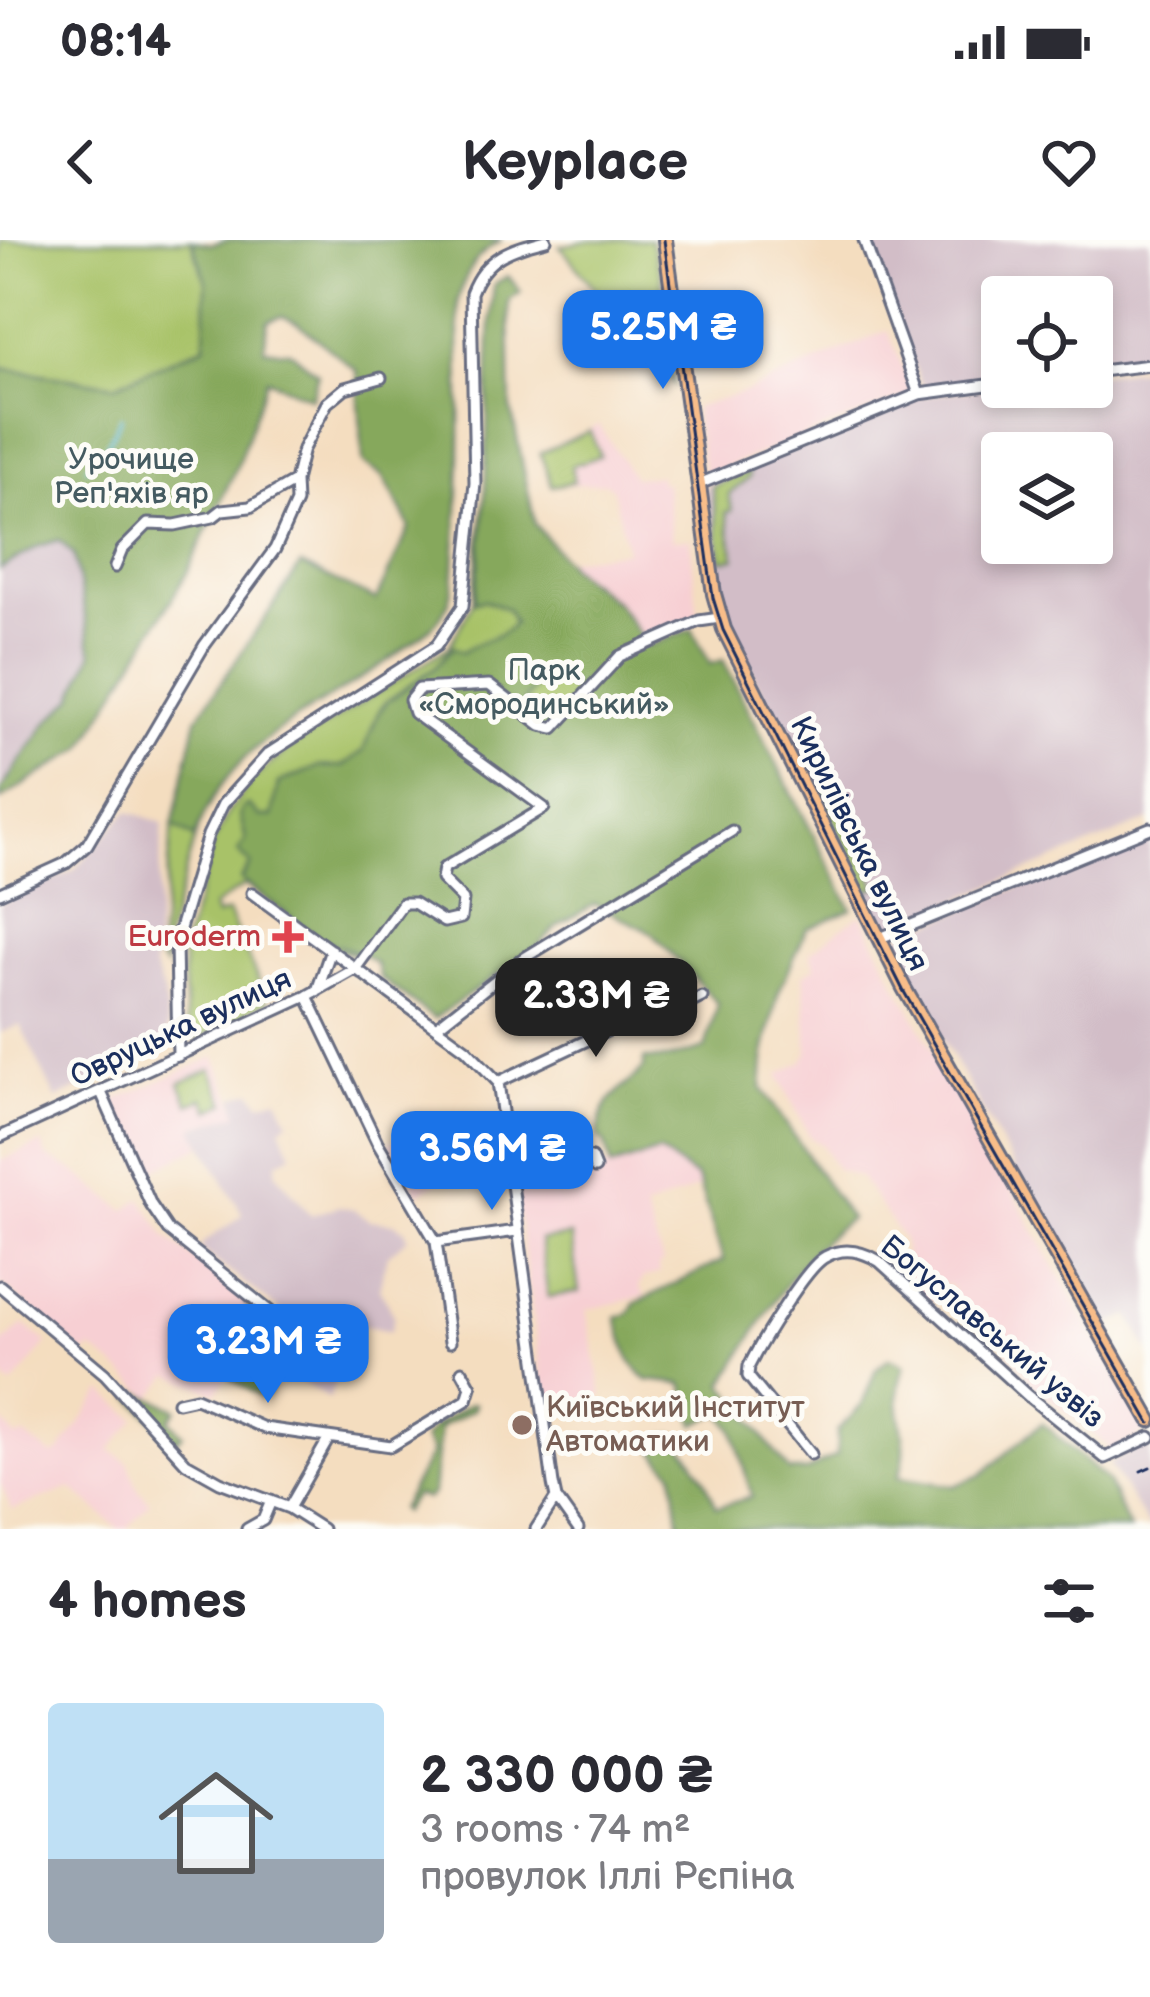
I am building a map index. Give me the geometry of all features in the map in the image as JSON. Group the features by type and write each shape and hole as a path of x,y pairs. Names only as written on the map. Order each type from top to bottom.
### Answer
{"main road":[{"name":"Кирилівська вулиця","path":"665,240 720,618 904,988 1150,1420"}],"street":[{"path":"178,1056 176,942 195,873 223,804 268,754 422,656 456,621 466,591 474,506 472,292 484,267 496,257 546,240"},
{"path":"864,240 919,394"},
{"path":"1113,369 1150,364"},
{"path":"0,893 81,853 194,663 266,565 296,502 295,481 303,449 327,403 345,388 381,378"},
{"path":"699,484 919,394 981,386"},
{"path":"115,566 122,550 148,524 175,525 223,510 250,508 295,481"},
{"path":"355,969 403,903 415,903 444,922 461,918 464,900 442,879 444,868 544,808 414,713 410,707 414,693 427,686 489,685 541,725 554,728 620,656 699,621 720,618"},
{"path":"880,938 1150,828"},
{"path":"436,1027 521,960 732,831"},
{"path":"252,893 481,1061 498,1082 556,1498 578,1529"},
{"name":"Овруцька вулиця","path":"312,993 331,950"},
{"name":"Овруцька вулиця","path":"0,1137 355,969"},
{"path":"312,993 377,1142 436,1242 450,1342"},
{"path":"498,1082 611,1029 661,1017 702,997"},
{"path":"101,1092 151,1205 168,1230 287,1325"},
{"path":"508,1168 578,1156 592,1158 595,1168"},
{"path":"436,1242 517,1231"},
{"name":"Богуславський узвіз","path":"811,1454 748,1376 749,1366 814,1266 833,1253 858,1250 891,1272 1028,1396 1105,1458 1150,1437"},
{"path":"0,1286 105,1374 186,1463 220,1482 289,1508 319,1528"},
{"path":"178,1402 196,1398 249,1424 374,1446 403,1442 467,1400 471,1387 462,1371"},
{"path":"289,1508 329,1438"},
{"path":"536,1529 556,1498"},
{"path":"247,1529 263,1520 272,1501"}],"shaded area":[{"path":"868,240 1150,240 1150,361 1113,365 1113,276 981,276 981,382 928,389 921,384"},
{"path":"888,330 913,394 705,475 694,408 749,391"},
{"path":"1150,368 1150,820 885,930 723,616 705,489 709,483 922,396 981,389 981,408 1113,408 1113,372"},
{"path":"599,425 634,478 659,475 660,483 666,483 672,540 690,539 698,616 637,640 563,560 627,551 613,489 606,483 552,486 538,452"},
{"path":"59,540 73,555 92,654 73,698 47,723 0,786 0,569"},
{"path":"128,811 163,823 154,968 164,995 168,1028 163,1043 151,1053 56,1099 20,1025 0,1033 0,904 73,871"},
{"path":"1150,834 1150,1352 1129,1315 1103,1327 890,944 894,938"},
{"path":"861,914 1147,1431 1117,1451 1106,1451 1108,1446 1033,1384 985,1320 974,1328 950,1299 953,1288 944,1283 940,1297 927,1301 907,1281 903,1239 860,1177 836,1169 822,1145 810,1137 778,1075 802,1062 808,1052 803,975 815,967 810,952"},
{"path":"215,1057 239,1114 194,1127 202,1146 146,1174 113,1101"},
{"path":"252,1091 261,1103 278,1098 289,1121 281,1127 292,1154 277,1162 276,1173 311,1215 339,1206 354,1209 369,1220 394,1223 408,1238 388,1255 383,1271 380,1289 394,1316 391,1331 355,1324 329,1399 284,1371 301,1327 203,1251 201,1244 243,1215 193,1128 238,1114 234,1097"},
{"path":"425,1122 454,1172 418,1194 387,1144"},
{"path":"42,1143 46,1156 125,1210 141,1198 166,1237 249,1306 247,1317 225,1346 241,1356 216,1393 170,1375 152,1398 91,1349 85,1354 0,1283 0,1161"},
{"path":"659,1152 697,1178 700,1187 645,1209 663,1262 658,1265 660,1273 644,1278 639,1286 645,1296 586,1310 603,1396 545,1406 513,1171 582,1161 591,1171"},
{"path":"24,1325 47,1343 12,1386 0,1375 0,1345"},
{"path":"103,1391 136,1419 110,1450 128,1462 138,1489 150,1503 127,1529 119,1529 71,1488 12,1510 0,1483 0,1419 16,1438 24,1435 52,1455 59,1452"},
{"path":"1150,1442 1150,1529 1109,1464"}],"green space":[{"path":"0,240 191,240 208,287 205,345 115,385 0,368"},
{"name":"Урочище Реп'яхів яр","path":"502,240 473,265 458,301 459,488 453,583 447,606 435,624 413,642 255,748 211,802 195,838 173,825 197,718 301,565 376,600 410,527 383,476 363,463 357,371 298,323 282,316 268,321 264,348 291,352 318,373 311,398 267,379 238,464 187,573 83,748 0,800 0,791 47,723 73,698 92,654 74,555 59,540 0,569 0,368 115,385 205,346 206,280 192,241"},
{"path":"591,240 651,240 661,275 674,385 560,246"},
{"path":"508,276 521,292 509,300 511,408 535,524 570,567 617,603 648,646 692,629 710,664 723,660 852,909 807,929 778,994 762,1088 850,1219 794,1273 724,1384 789,1471 806,1471 837,1455 837,1431 862,1405 876,1369 889,1358 905,1365 898,1397 904,1449 898,1477 954,1486 981,1475 1042,1423 1107,1481 1130,1529 680,1529 673,1472 645,1440 675,1434 717,1507 752,1497 733,1429 721,1413 695,1424 683,1384 647,1380 630,1361 617,1318 628,1314 636,1303 723,1260 697,1178 659,1152 611,1167 605,1144 598,1137 607,1104 644,1068 644,1059 667,1059 705,1048 718,1004 652,933 595,904 559,925 536,948 434,1019 380,978 376,964 361,953 321,940 241,880 251,864 238,852 246,840 240,815 243,808 248,805 260,817 272,817 278,783 318,767 343,766 363,751 387,701 434,668 453,647 463,652 514,623 507,609 484,600 474,602 483,522 494,284","holes":["545,670 569,687 573,685 580,693 550,724 523,704"]},
{"path":"590,431 600,456 571,466 574,482 552,486 540,453"},
{"path":"749,471 749,478 729,494 732,511 726,512 735,558 721,560 712,486"},
{"name":"Парк «Смородинський»","path":"485,495 525,497 533,527 647,650 402,898 384,895 381,899 390,912 359,955 335,950 245,885 213,907 216,916 228,912 268,1002 246,1012 247,1018 194,1040 186,1021 182,950 214,841 229,811 255,777 290,748 449,647 473,602"},
{"path":"827,785 877,887 867,890 820,793"},
{"path":"173,825 195,838 166,939 165,966 158,957"},
{"path":"211,1069 226,1103 210,1110 204,1098 189,1104 180,1083"},
{"path":"571,1236 579,1292 548,1297 540,1240"},
{"path":"244,1295 262,1314 250,1339 259,1357 276,1372 269,1394 262,1398 230,1378 249,1342 241,1330 250,1314"},
{"path":"138,1392 177,1409 169,1420 183,1434 175,1442 132,1398"},
{"path":"471,1403 474,1409 440,1428 433,1493 427,1499 415,1495 403,1512 400,1509 432,1452 424,1439 435,1426"}],"waterway":[{"path":"86,468 106,447 121,417"}],"tram line":[{"path":"664,240 713,598 723,630 903,990 1150,1423"},
{"path":"1141,1471 1150,1467"}],"place":[{"name":"Euroderm","path":"288,937"},
{"name":"Київський Інститут Автоматики","path":"522,1425"}]}
